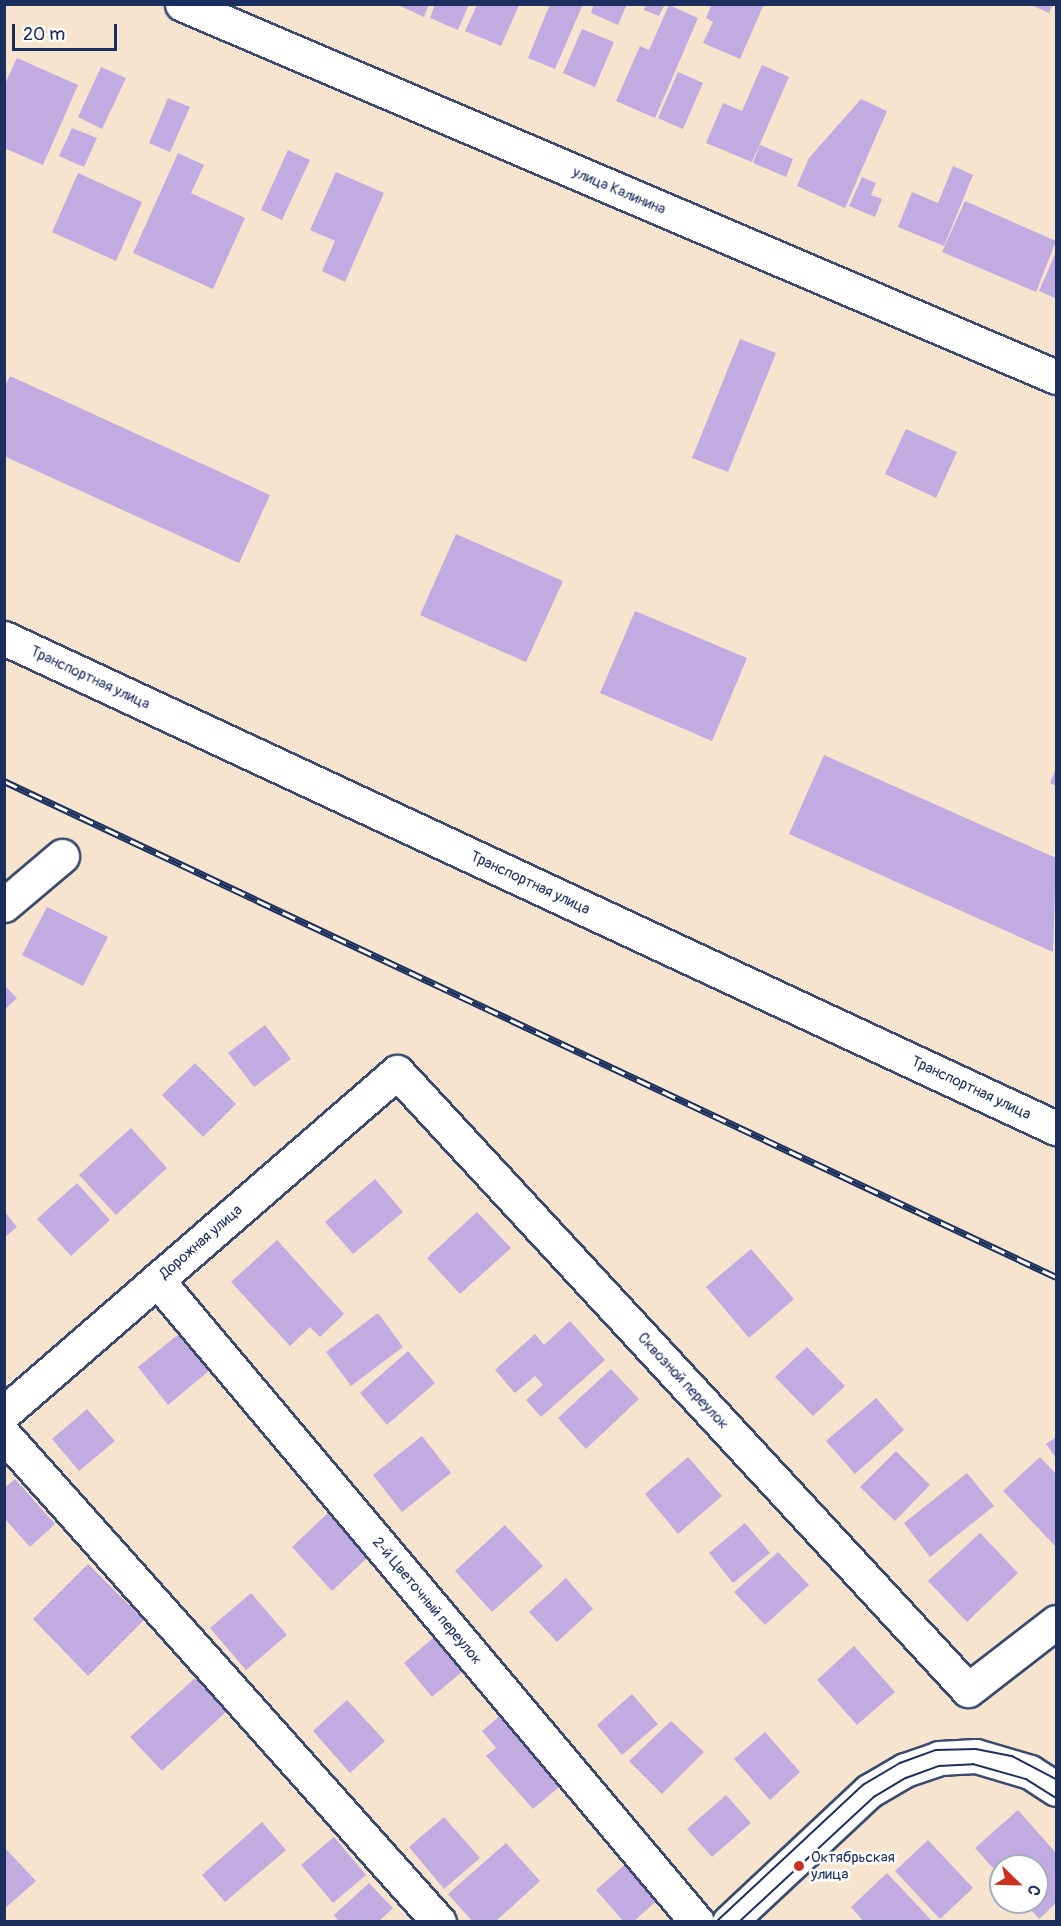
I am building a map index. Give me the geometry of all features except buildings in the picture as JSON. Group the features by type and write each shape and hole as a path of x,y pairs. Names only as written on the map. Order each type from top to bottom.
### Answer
{"street":[{"name":"улица Калинина","path":"182,4 1056,377"},
{"name":"Транспортная улица","path":"4,638 1056,1128"},
{"path":"4,905 63,856"},
{"name":"Дорожная улица","path":"4,1413 397,1072"},
{"name":"Сквозной переулок","path":"397,1072 968,1690 1056,1622"},
{"name":"2-й Цветочный переулок","path":"158,1280 697,1922"},
{"path":"4,1435 439,1922"},
{"path":"729,1922 868,1791 905,1770 939,1758 976,1756 1030,1772 1056,1789"}],"tram line":[{"path":"716,1922 863,1785 900,1763 936,1750 976,1749 1012,1756 1056,1779"},
{"path":"739,1922 874,1797 906,1778 939,1766 973,1764 1026,1779 1056,1798"}],"railway":[{"path":"4,781 1056,1277"}],"place":[{"name":"Октябрьская улица","path":"799,1866"}]}
